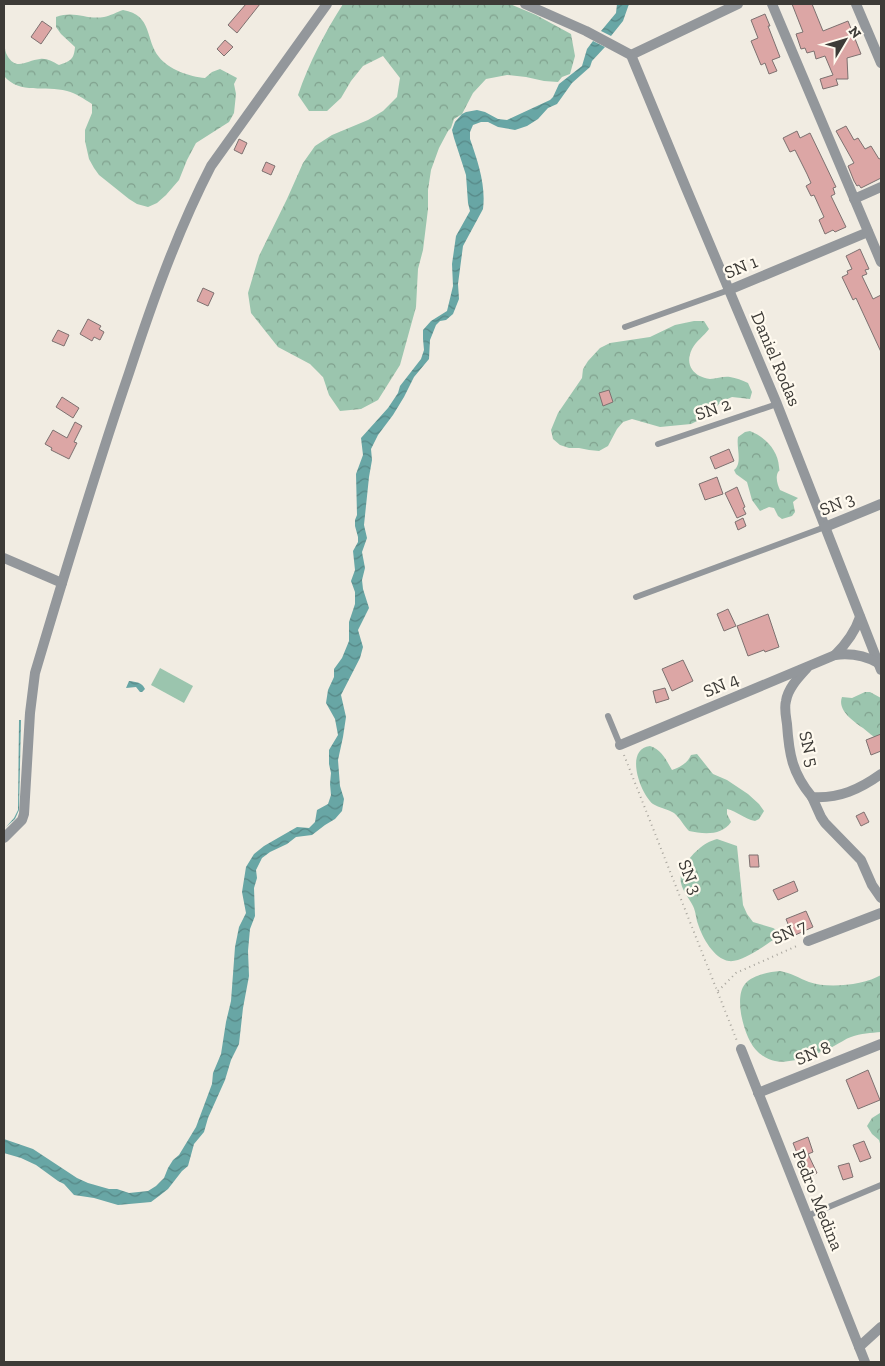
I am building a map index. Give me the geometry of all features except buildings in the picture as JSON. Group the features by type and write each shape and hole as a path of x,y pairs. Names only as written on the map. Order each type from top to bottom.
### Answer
{"street":[{"path":"4,838 22,820 24,814 30,713 35,673 107,436 145,326 198,190 219,153 327,4"},
{"path":"525,4 586,31 615,46 633,59 738,4"},
{"path":"772,4 881,262"},
{"path":"856,4 881,64"},
{"name":"Daniel Rodas","path":"633,59 777,404 880,666"},
{"path":"854,198 881,187"},
{"name":"SN 1","path":"729,290 868,232"},
{"name":"SN 3","path":"825,527 881,504"},
{"path":"4,558 62,582"},
{"name":"SN 4","path":"835,656 856,629 860,617"},
{"name":"SN 4","path":"620,745 835,656 846,654 858,655 868,658 880,666"},
{"name":"SN 5","path":"807,667 789,691 786,700 791,759 799,780 812,797 821,817 862,860 872,885 881,898"},
{"path":"812,797 824,798 847,793 858,789 881,774"},
{"name":"SN 7","path":"808,940 881,912"},
{"name":"SN 8","path":"758,1093 881,1044"},
{"name":"Pedro Medina","path":"741,1049 865,1362"},
{"path":"859,1347 881,1327"}],"lane":[{"name":"SN 1","path":"626,327 729,290"},
{"name":"SN 2","path":"658,444 777,404"},
{"name":"SN 3","path":"636,597 825,527"},
{"path":"608,716 620,745"},
{"path":"807,1216 881,1185"}],"path":[{"name":"SN 3","path":"620,745 741,1049"},
{"name":"SN 7","path":"717,991 736,973 808,940"}],"green space":[{"path":"343,4 510,4 536,15 571,34 575,56 570,74 562,77 558,82 507,75 486,79 473,93 462,114 454,119 439,148 431,170 423,250 418,269 416,307 400,365 378,400 361,409 340,411 329,395 323,377 310,364 278,347 251,313 248,293 259,256 303,163 315,146 332,135 368,120 383,111 397,97 400,78 383,56 363,66 341,98 327,111 309,111 298,95 318,48"},
{"path":"123,10 139,17 147,29 159,57 174,69 205,78 212,72 220,69 237,78 234,84 236,94 234,113 229,122 196,143 179,180 157,203 148,207 137,204 129,199 99,175 89,159 85,141 85,130 92,113 92,104 77,95 59,89 18,86 4,76 4,35 6,53 14,63 22,64 43,59 50,60 59,65 71,59 75,47 56,27 56,17 69,14 98,18"},
{"path":"704,321 709,329 692,349 689,360 692,369 704,378 730,377 748,383 752,392 750,399 732,397 723,401 691,424 660,427 632,419 623,422 608,446 599,451 569,448 560,445 553,439 551,430 558,413 582,378 583,369 588,361 600,348 610,343 650,337 675,325"},
{"path":"750,431 766,441 776,455 779,470 777,481 780,490 798,498 793,502 795,512 792,516 782,519 774,508 769,507 760,511 752,500 747,482 736,474 734,470 739,459 738,437"},
{"path":"160,668 193,686 184,703 151,685"},
{"path":"865,692 870,692 881,698 881,739 879,740 851,719 842,706 842,697 852,698"},
{"path":"650,746 661,753 672,770 685,763 691,755 697,754 713,774 727,780 748,794 764,811 759,819 755,821 727,809 731,822 723,830 712,833 689,831 674,813 653,804 643,791 639,782 636,763 642,749"},
{"path":"717,839 737,846 743,905 747,914 753,922 782,933 756,951 735,961 729,961 718,956 709,947 697,922 694,908 681,883 682,871 688,860 702,846"},
{"path":"780,971 809,982 826,985 846,985 881,975 881,1032 855,1036 822,1052 796,1060 781,1062 764,1056 758,1052 749,1039 742,1019 740,999 745,984 752,978"},
{"path":"880,1113 881,1147 879,1140 867,1126 872,1118"}],"water":[{"path":"617,4 629,4 623,21 611,36 601,31 616,13"},
{"path":"593,41 605,47 592,61 590,67 572,83 557,104 548,108 538,119 527,126 515,130 498,127 488,122 481,122 473,125 470,132 470,139 481,174 484,200 483,209 463,246 458,284 459,299 453,314 436,325 430,340 429,359 414,377 404,397 378,435 371,449 372,460 364,525 367,538 362,552 365,568 362,580 363,589 369,608 358,630 363,647 360,658 341,695 346,717 338,760 340,786 344,799 342,811 335,819 312,835 296,837 287,844 270,852 262,858 256,870 257,878 254,888 255,916 250,929 248,951 249,976 239,1044 231,1060 204,1132 194,1144 188,1166 168,1189 151,1202 118,1205 94,1198 74,1195 64,1184 36,1165 4,1153 4,1139 33,1149 77,1178 109,1189 117,1189 129,1193 148,1191 164,1178 173,1160 179,1155 196,1127 221,1054 231,1001 235,947 239,927 246,913 242,892 246,867 254,854 264,846 297,827 309,828 315,822 317,810 328,804 331,795 329,750 338,735 335,719 326,703 328,690 334,677 334,669 342,658 349,641 349,622 355,604 355,592 351,581 355,570 353,551 358,542 355,526 357,515 356,474 363,455 361,438 388,408 398,393 400,386 421,359 424,350 423,330 431,321 447,311 453,286 452,264 456,236 470,211 466,175 452,130 455,122 462,114 477,110 498,119 507,120 550,100 559,84 582,66 587,49"},
{"path":"129,681 140,684 145,689 140,692 136,687 126,688"},
{"path":"19,720 21,720 19,810 15,819 6,827 18,810"}]}
